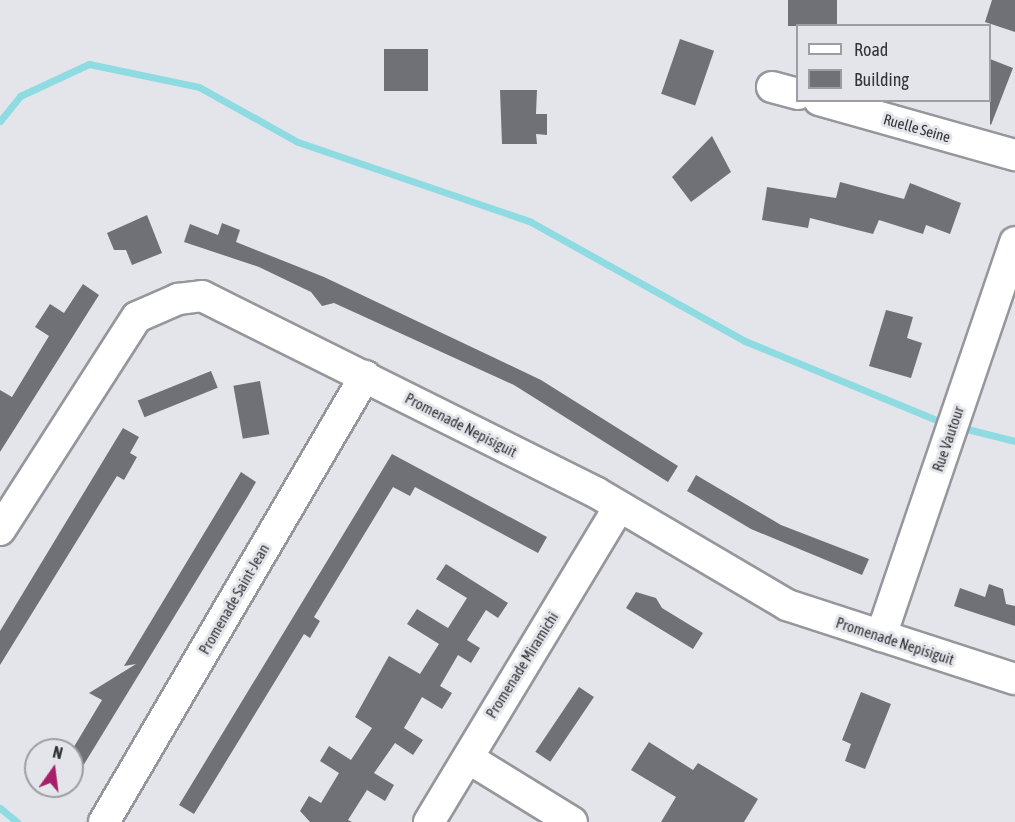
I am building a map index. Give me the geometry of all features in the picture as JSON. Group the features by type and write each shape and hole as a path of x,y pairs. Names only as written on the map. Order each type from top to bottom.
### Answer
{"street":[{"name":"Ruelle Seine","path":"826,102 1015,155"},
{"name":"Rue Vautour","path":"880,636 1015,242"},
{"name":"Promenade Nepisiguit","path":"0,530 137,317 151,308 202,296 365,376 618,509 787,605 1015,679"},
{"name":"Promenade Saint-Jean","path":"104,822 365,376"},
{"name":"Promenade Miramichi","path":"429,822 618,509"},
{"path":"468,758 572,822"}],"building":[{"path":"788,0 837,0 837,24 788,26"},
{"path":"992,0 1015,0 1015,32 985,22"},
{"path":"680,39 714,51 695,106 661,94"},
{"path":"384,49 428,49 428,91 384,91"},
{"path":"991,59 1013,68 990,124 991,102"},
{"path":"500,90 537,90 536,114 547,114 547,135 536,134 537,144 502,144"},
{"path":"712,136 731,172 691,202 672,177"},
{"path":"840,182 904,199 910,183 961,203 950,234 926,225 923,234 879,220 873,234 810,218 808,228 762,220 767,187 836,198"},
{"path":"147,215 162,253 132,265 126,250 114,250 107,233"},
{"path":"222,223 240,230 236,242 324,277 541,380 678,466 668,482 514,385 334,303 322,306 311,292 259,267 184,242 190,224 218,235"},
{"path":"83,284 99,295 0,452 0,390 12,397 49,336 35,327 50,304 64,313"},
{"path":"886,310 913,317 907,338 922,343 911,378 869,366"},
{"path":"211,371 218,388 144,417 138,401"},
{"path":"260,381 269,434 243,439 233,386"},
{"path":"123,428 139,437 130,453 137,457 124,480 117,476 0,665 0,631"},
{"path":"392,454 547,537 538,553 415,487 410,496 393,487 314,617 320,621 310,638 304,634 194,814 179,805"},
{"path":"241,472 256,482 84,764 84,738 79,738 102,700 89,693 136,664 124,666"},
{"path":"696,475 781,525 869,559 862,575 751,529 687,491"},
{"path":"446,564 508,603 498,618 486,610 467,640 480,648 471,663 458,655 440,686 452,693 442,709 422,697 404,728 423,740 413,755 395,743 374,773 394,785 385,801 367,790 348,820 352,822 310,822 300,811 309,796 321,803 339,773 320,761 329,746 351,760 372,728 355,717 389,656 420,674 439,644 407,624 417,609 448,628 467,598 436,579"},
{"path":"989,584 1003,589 1006,604 1015,606 1015,626 954,606 960,588 985,597"},
{"path":"636,592 656,598 662,608 703,633 693,649 626,608"},
{"path":"579,687 594,697 550,762 535,752"},
{"path":"861,692 891,704 865,769 845,761 851,744 842,740"},
{"path":"649,742 693,770 698,763 758,799 744,822 661,822 676,797 631,770"}],"waterway":[{"path":"0,121 20,96 89,64 199,87 298,142 531,222 745,341 946,424"},
{"path":"959,427 1015,441"},
{"path":"0,808 17,822"}]}
